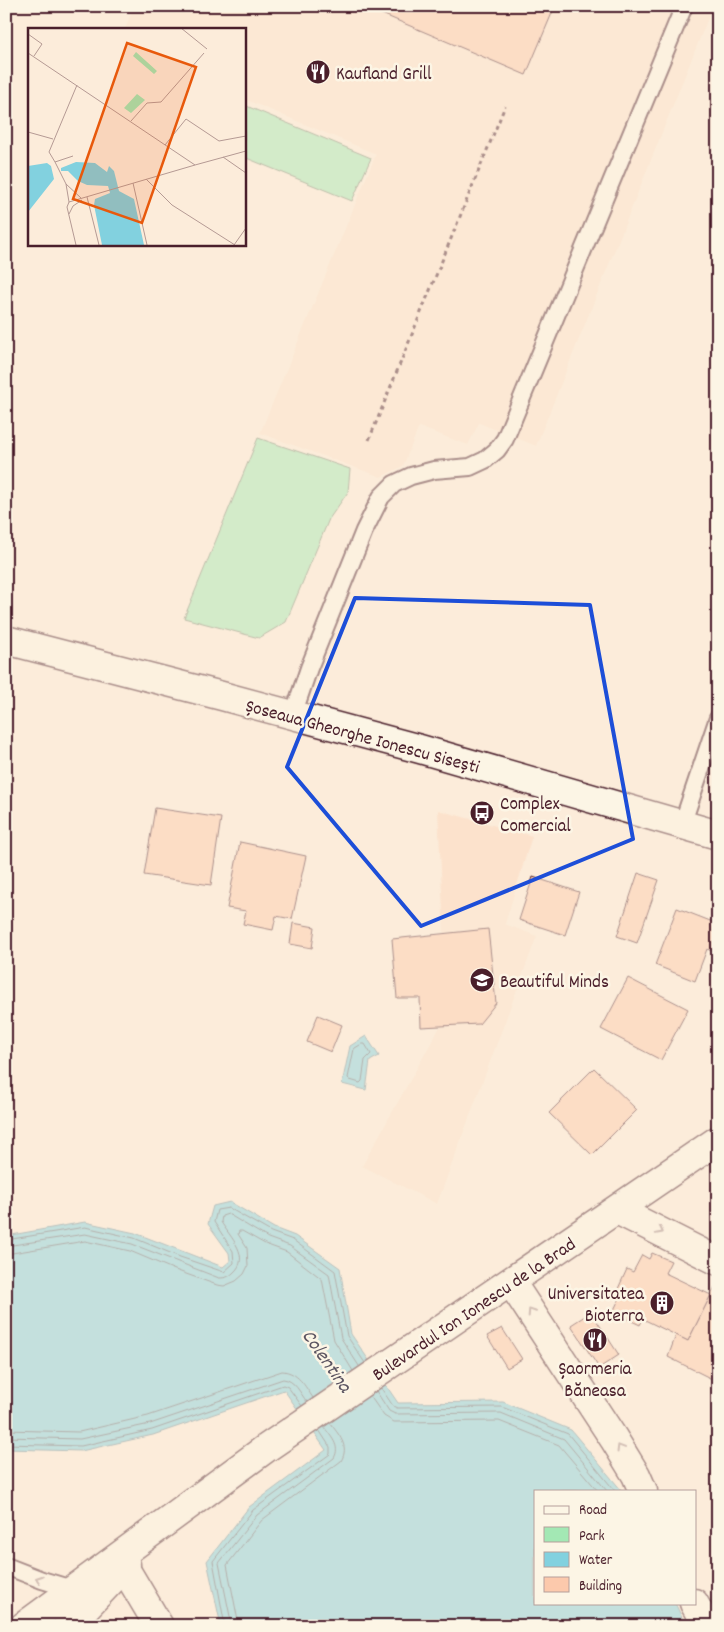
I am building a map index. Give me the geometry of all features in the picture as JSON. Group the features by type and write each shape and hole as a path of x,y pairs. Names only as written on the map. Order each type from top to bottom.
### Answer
{"street":[{"name":"Șoseaua Gheorghe Ionescu Sisești","path":"6,640 420,749 718,834"},
{"name":"Bulevardul Ion Ionescu de la Brad","path":"24,1626 265,1449 718,1140"},
{"path":"617,1210 718,1261"},
{"path":"511,1282 614,1438 643,1490"},
{"name":"Bulevardul Ion Ionescu de la Brad","path":"68,1626 180,1511"},
{"path":"124,1567 159,1626"},
{"path":"695,1604 707,1626"}],"lane":[{"path":"293,715 309,668 360,540 381,497 394,484 411,476 434,470 470,467 485,460 497,450 505,439 684,6"},
{"path":"682,825 718,718"},
{"path":"6,1566 72,1589"}],"path":[{"path":"368,440 505,106"}],"highlighted area":[{"path":"355,598 590,605 633,839 421,926 287,767"}],"shaded area":[{"path":"134,6 713,6 536,446 479,423 468,445 419,427 403,466 381,477 260,433 376,154 245,99 245,28 125,28"},
{"name":"Beautiful Minds","path":"438,810 532,836 505,924 537,936 437,1204 362,1166 441,1025 444,933"}],"green space":[{"path":"245,105 371,158 352,201 245,157"},
{"path":"258,438 350,469 348,492 329,519 286,622 259,638 184,618"}],"water":[{"path":"366,1036 379,1056 370,1061 366,1090 342,1084 350,1046"},
{"name":"Colentina","path":"230,1202 274,1228 295,1236 340,1268 351,1334 398,1403 503,1402 571,1430 621,1490 534,1490 534,1604 675,1604 686,1626 221,1626 207,1561 249,1507 326,1450 284,1390 153,1435 81,1451 6,1449 6,1236 85,1222 135,1233 223,1267 230,1261 229,1253 208,1224 213,1206"}],"building":[{"path":"363,6 555,6 526,75"},
{"path":"155,808 221,818 211,885 144,875"},
{"path":"240,842 306,856 292,919 276,916 273,930 243,924 246,911 227,908"},
{"path":"638,873 659,880 637,943 617,936"},
{"path":"533,877 579,892 565,935 519,920"},
{"path":"677,908 718,924 718,941 714,952 707,949 695,981 655,965"},
{"path":"293,923 315,927 312,948 290,944"},
{"path":"488,929 496,1003 479,1024 421,1027 420,998 397,998 392,939"},
{"path":"628,978 688,1009 661,1060 601,1029"},
{"path":"318,1015 342,1025 331,1052 307,1042"},
{"path":"594,1068 637,1110 592,1155 549,1113"},
{"name":"Universitatea Bioterra","path":"652,1253 671,1261 665,1273 711,1295 688,1341 643,1319 640,1325 613,1312 622,1293 617,1291 627,1269 633,1272 642,1255 649,1259"},
{"path":"717,1283 718,1382 668,1357 676,1335 688,1341"},
{"name":"Șaormeria Băneasa","path":"591,1312 619,1355 599,1368 571,1325"},
{"path":"502,1328 522,1359 507,1368 487,1336"}],"place":[{"name":"Kaufland Grill","path":"318,72"},
{"name":"Complex Comercial","path":"482,813"},
{"name":"Beautiful Minds","path":"482,980"},
{"name":"Universitatea Bioterra","path":"662,1303"},
{"name":"Șaormeria Băneasa","path":"595,1340"}]}
